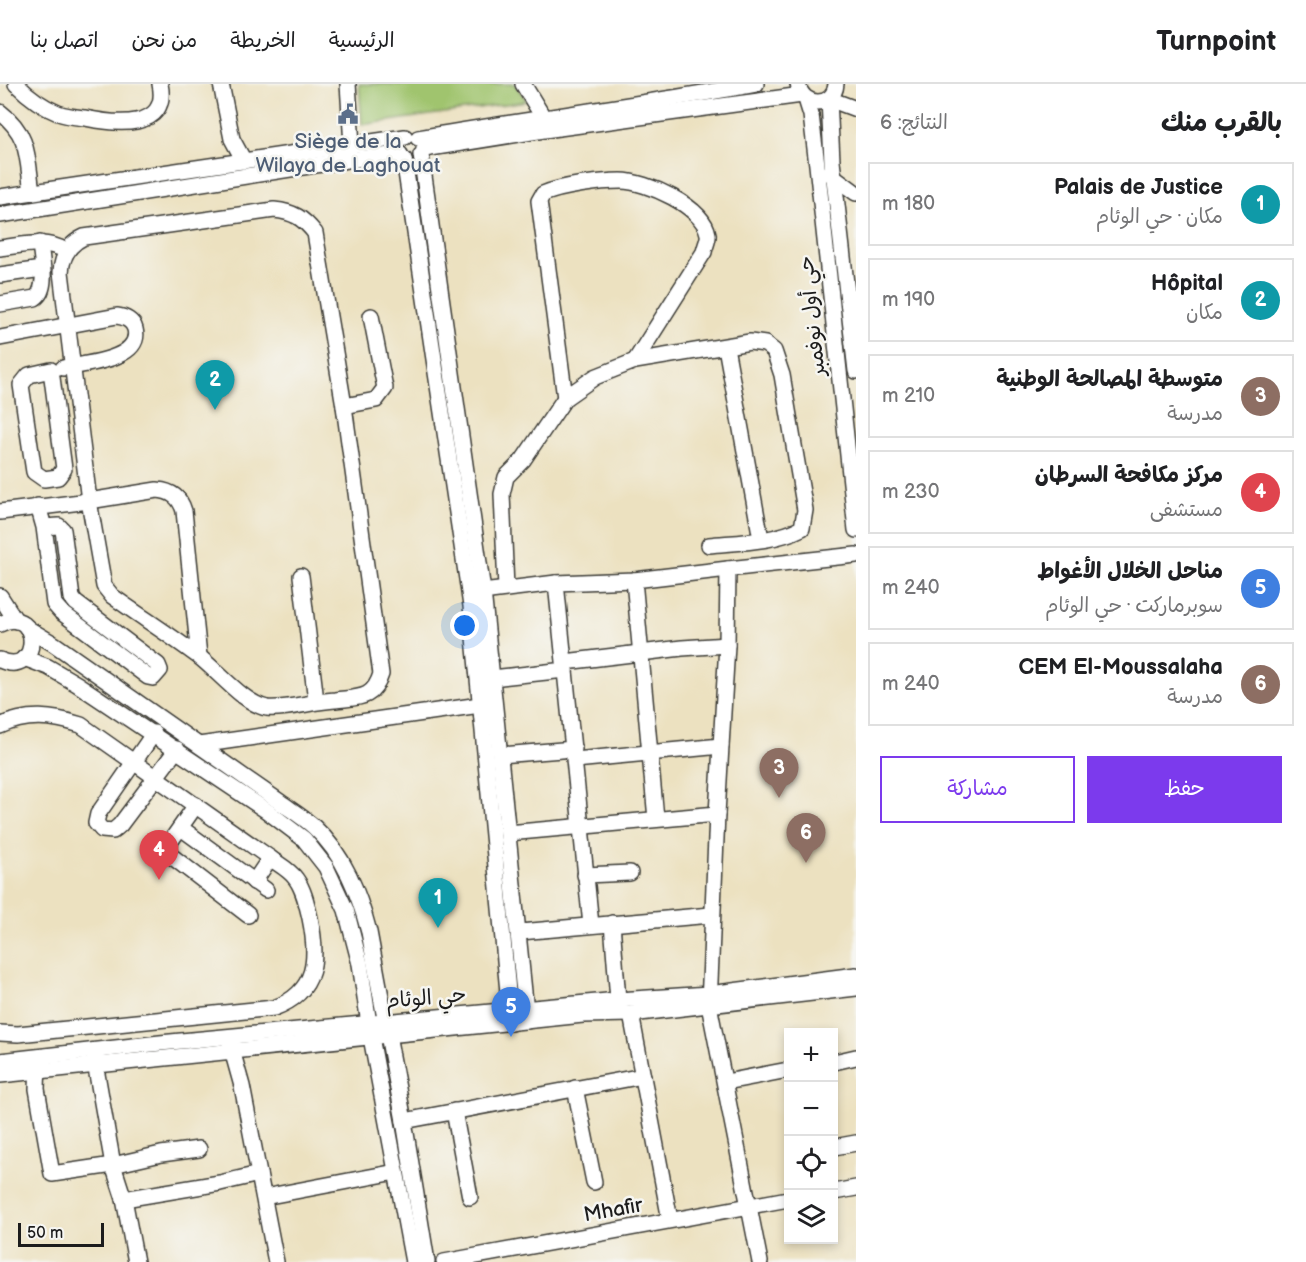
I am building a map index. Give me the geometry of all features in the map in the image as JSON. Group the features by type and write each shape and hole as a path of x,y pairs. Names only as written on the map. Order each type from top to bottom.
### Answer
{"street":[{"path":"16,84 25,93 58,113 109,123 136,122 147,118 156,111 162,94 160,84"},
{"path":"221,84 232,138 228,164"},
{"path":"348,84 352,145"},
{"path":"523,84 544,124"},
{"path":"0,197 352,145 417,145 544,124 756,84"},
{"path":"544,124 802,93 818,103 829,99 837,84"},
{"path":"837,84 856,109"},
{"name":"حي أول نوفمبر","path":"802,93 811,115 856,530"},
{"path":"829,99 856,109"},
{"name":"حي أول نوفمبر","path":"829,99 834,177 856,370"},
{"path":"831,138 844,117 856,109"},
{"path":"0,112 14,124 22,137 32,192"},
{"path":"232,138 244,161"},
{"path":"417,145 399,144 492,678 527,1016"},
{"path":"0,214 347,160 402,156 411,161 417,145"},
{"path":"417,145 476,592 480,705 510,1017"},
{"path":"817,165 856,193"},
{"path":"565,398 539,201 543,194 561,189 621,181 652,186 686,205 704,225 708,235 704,252 635,361"},
{"path":"274,210 291,212 304,219 315,233 344,406 381,674 378,685 371,693 359,697 277,708 266,708 253,704 199,656 112,596 104,586 89,501 67,327 61,272 66,251 78,240 92,235 274,210"},
{"path":"0,304 35,298 40,295 43,288 40,243"},
{"path":"0,248 40,243 52,244 66,251"},
{"path":"0,275 42,269"},
{"path":"0,338 117,316 129,320 136,330 134,342 121,355 72,366 51,370 28,375 21,385 34,472 44,479 58,477 64,468 51,370"},
{"path":"344,406 376,400 385,388 371,316"},
{"path":"506,588 502,494 507,477 523,460 565,398 596,377 635,361 750,342 765,344 774,351 782,375 806,510 802,528 761,540 709,545"},
{"path":"726,347 761,540"},
{"path":"0,512 157,490 174,495 182,503 199,656"},
{"path":"38,506 44,527 54,604 61,612 148,677 156,676 160,670 158,664 72,598 63,530 59,526 44,527"},
{"path":"476,592 556,583 634,580 856,555"},
{"path":"728,569 727,645 711,915 709,999 760,1262"},
{"path":"301,576 316,701"},
{"path":"634,580 656,819"},
{"path":"556,583 591,925"},
{"path":"0,596 31,634 31,647 24,658 12,663 0,660"},
{"path":"0,624 10,621 22,625 54,644 315,827 335,851 362,904 369,932 378,1030 396,1172 413,1262"},
{"path":"492,678 640,652 727,645"},
{"path":"24,658 58,672 177,749 304,839 322,860 336,884 352,930 404,1121 427,1262"},
{"path":"200,745 480,705"},
{"path":"0,726 26,717 55,718 81,725 270,858 292,875 302,890 310,917 315,954 313,970 307,983 288,1002 266,1010 18,1034 0,1033"},
{"path":"154,734 98,814 96,823 102,830 113,831 120,825 177,749"},
{"path":"500,756 574,755 721,746"},
{"path":"196,805 170,842 168,849 170,855 248,915"},
{"path":"508,833 717,814"},
{"path":"180,828 260,886 270,858"},
{"path":"585,875 630,873"},
{"path":"520,932 711,915"},
{"path":"612,923 618,1000"},
{"name":"حي الوئام","path":"0,1075 38,1064 230,1044 510,1017 631,1014 856,975"},
{"name":"حي الوئام","path":"527,1016 618,1000 709,999 856,988"},
{"path":"631,1014 670,1220"},
{"path":"230,1044 242,1086 276,1262"},
{"path":"838,1061 856,1057"},
{"path":"94,1058 113,1165 124,1199 136,1262"},
{"name":"حي الوئام","path":"0,1061 38,1064"},
{"path":"38,1064 37,1089 52,1174 199,1149"},
{"path":"726,1082 784,1071"},
{"path":"404,1121 643,1076"},
{"path":"575,1088 594,1182"},
{"path":"454,1111 470,1197"},
{"path":"838,1146 856,1143"},
{"path":"264,1197 396,1172"},
{"path":"124,1199 220,1184 259,1174"},
{"path":"838,1191 856,1188"},
{"name":"Mhafir","path":"444,1262 784,1200"}],"green space":[{"path":"359,84 515,84 527,101 362,125"}],"place":[{"name":"Siège de la Wilaya de Laghouat","path":"348,114"},
{"name":"Hôpital","path":"215,410"},
{"name":"متوسطة المصالحة الوطنية","path":"779,798"},
{"name":"CEM El-Moussalaha","path":"806,863"},
{"name":"مركز مكافحة السرطان","path":"159,880"},
{"name":"Palais de Justice","path":"438,928"},
{"name":"مناحل الخلال الأغواط","path":"511,1037"}]}
